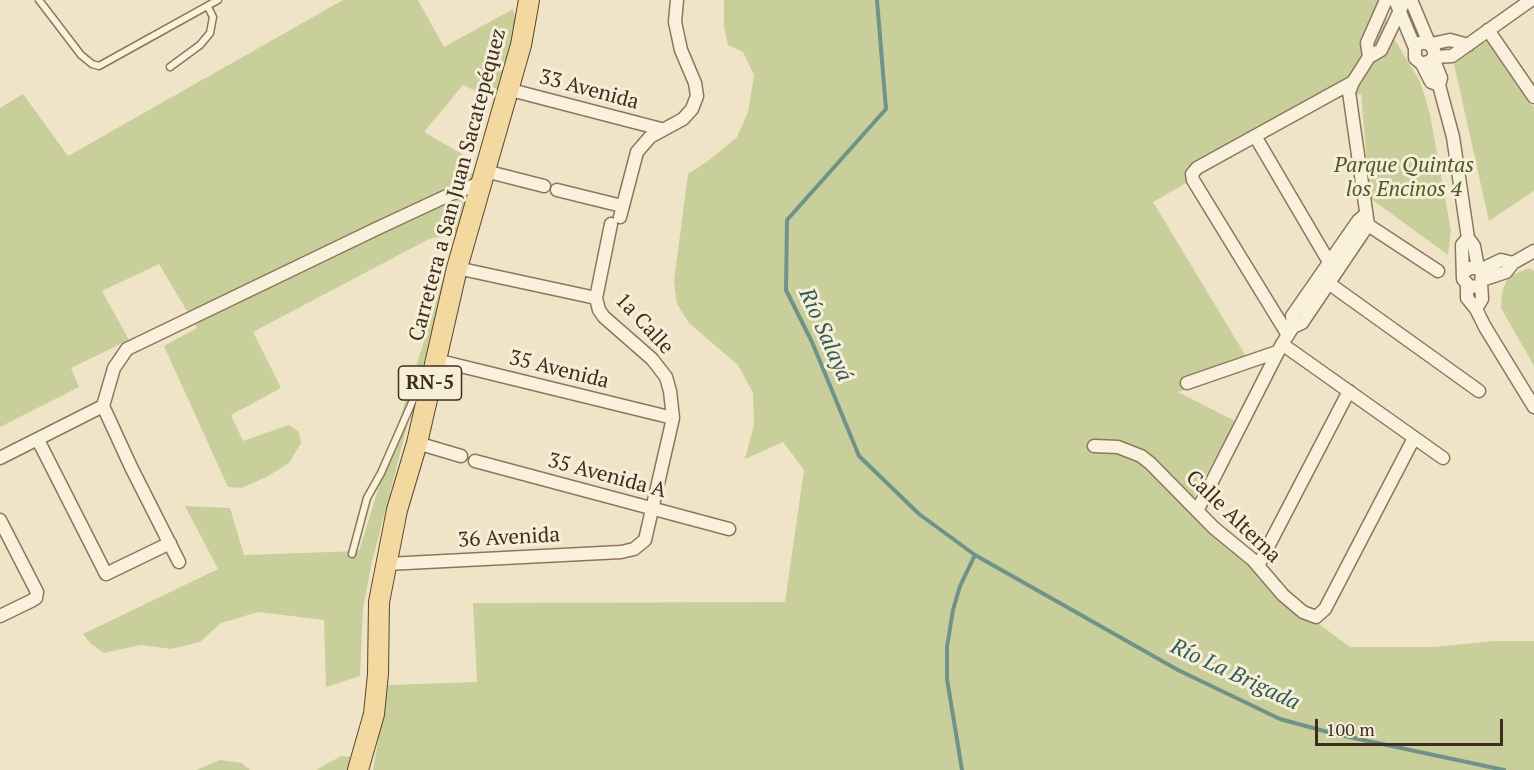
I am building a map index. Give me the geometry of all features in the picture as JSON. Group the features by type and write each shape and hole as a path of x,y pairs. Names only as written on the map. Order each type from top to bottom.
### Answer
{"main road":[{"name":"Carretera a San Juan Sacatepéquez","path":"358,770 374,714 378,674 380,602 398,510 417,443 458,268 521,45 529,0"}],"street":[{"name":"1a Calle","path":"634,549 645,540 673,418 670,391 666,377 652,359 604,317 596,298 637,152 650,137 661,129 683,119 692,109 697,96 695,83 681,51 675,22 676,0"},
{"path":"1369,57 1367,42 1386,0"},
{"path":"1411,0 1434,50 1430,59 1431,82 1439,85 1452,138 1468,238 1474,246 1480,275 1482,298 1476,309"},
{"path":"1400,4 1415,58 1430,59 1452,56 1529,0"},
{"path":"1197,511 1285,340 1292,316 1324,280 1367,219 1349,92 1369,57 1382,50 1400,4"},
{"path":"1488,30 1534,97"},
{"path":"1414,48 1419,43 1430,44 1450,40 1468,45"},
{"path":"1353,82 1197,168 1192,174 1193,180 1285,340 1350,391 1443,458"},
{"name":"33 Avenida","path":"507,89 661,129"},
{"path":"1255,136 1329,262"},
{"path":"179,562 104,406 114,368 127,349 483,177 544,186"},
{"path":"557,190 618,216"},
{"path":"1324,280 1329,262 1358,221 1367,219 1438,271"},
{"path":"1468,238 1462,246 1464,272 1462,279 1467,285 1474,287 1480,275 1501,260 1513,263 1532,258"},
{"path":"458,268 596,298"},
{"path":"1464,272 1470,268 1480,275"},
{"path":"1324,280 1479,391"},
{"path":"1467,285 1467,298 1476,309 1534,407"},
{"path":"1187,383 1285,340"},
{"name":"35 Avenida","path":"434,368 673,418"},
{"path":"1258,566 1350,391"},
{"path":"0,458 104,406"},
{"name":"Calle Alterna","path":"1094,446 1119,447 1141,456 1226,539 1258,566 1283,595 1310,616 1316,616 1320,614 1331,596 1414,438"},
{"path":"38,440 106,574 170,543"},
{"path":"417,443 461,456"},
{"name":"35 Avenida A","path":"475,461 729,529"},
{"path":"0,520 37,592 36,598 32,601 0,616"},
{"name":"36 Avenida","path":"387,564 634,549"}],"lane":[{"path":"39,0 81,55 92,64 99,66 218,0"},
{"path":"170,67 200,45 210,33 213,17 208,7"},
{"path":"352,554 367,498 381,473 417,391 434,368"}],"green space":[{"path":"343,0 418,0 444,47 513,9 517,25 495,100 463,85 424,132 462,154 453,182 477,171 457,234 429,239 253,332 281,388 231,415 243,441 289,425 299,432 301,443 289,463 242,488 228,487 164,346 197,328 159,264 102,291 129,340 71,368 79,387 0,427 0,108 23,94 68,156"},
{"name":"Parque Quintas los Encinos 4","path":"724,0 1378,0 1393,37 1420,81 1430,114 1451,231 1448,255 1370,198 1361,94 1334,99 1153,202 1252,366 1178,392 1235,421 1191,503 1283,597 1350,647 1433,647 1495,641 1534,641 1534,770 373,770 388,685 477,682 473,603 785,602 804,470 783,442 745,459 754,425 753,393 738,365 689,323 677,304 674,281 688,174 737,137 748,112 754,75 743,52 728,45 724,27"},
{"path":"1488,41 1534,108 1534,191 1489,221 1452,55"},
{"path":"457,234 372,562 363,609 360,676 326,687 324,620 258,612 221,623 200,642 171,649 141,645 104,653 91,644 83,634 218,569 185,506 230,508 244,555 359,551"},
{"path":"1529,268 1534,271 1534,366 1501,308 1502,292 1508,277"},
{"path":"341,756 353,757 348,770 316,770"},
{"path":"220,760 242,763 250,770 196,770"}],"waterway":[{"name":"Río Salayá","path":"877,0 886,109 787,220 786,290 812,342 859,456 919,514 975,555 1178,670 1280,719 1335,734 1504,770"},
{"path":"962,770 947,679 947,647 953,610 960,586 975,555"}],"water label":[{"name":"Río La Brigada","path":"1235,675"}]}
